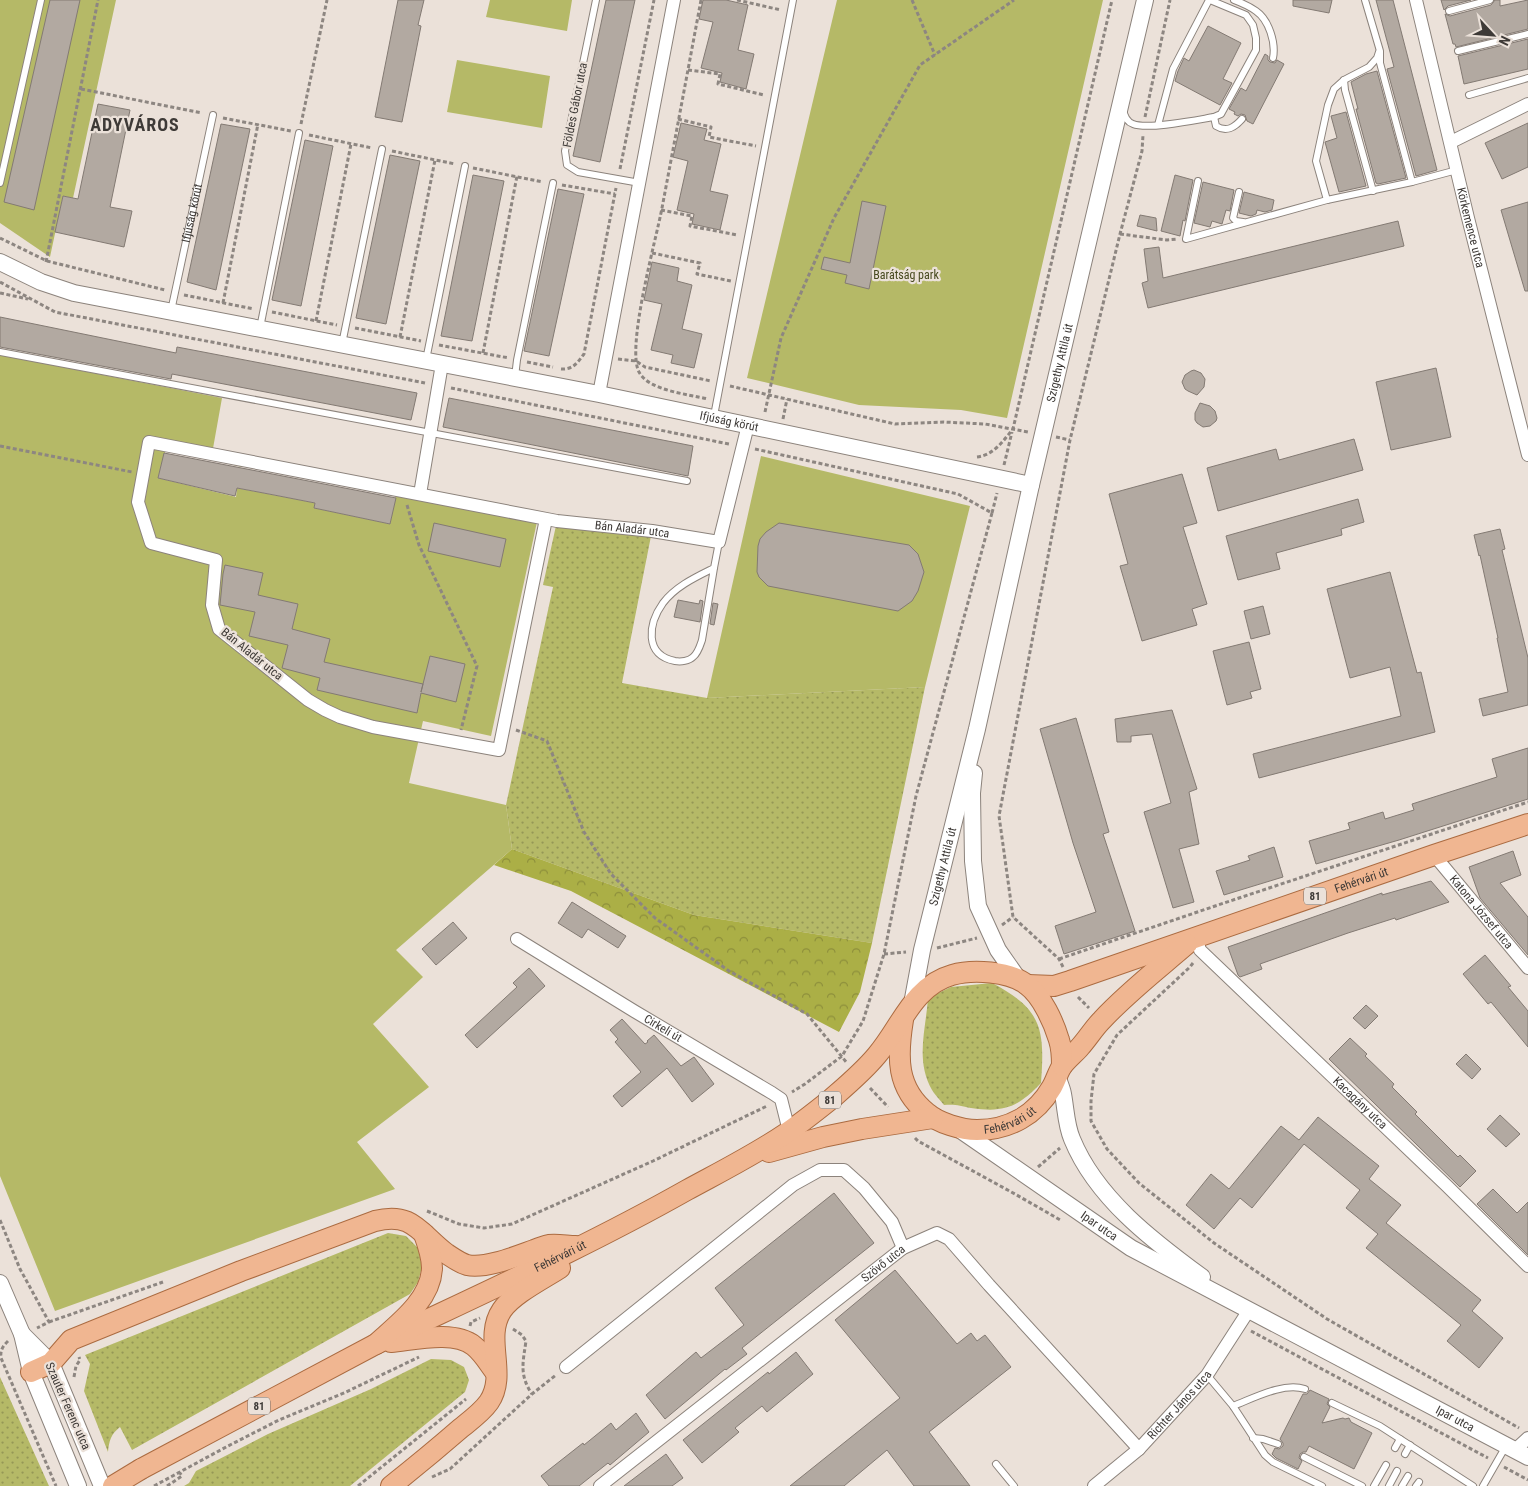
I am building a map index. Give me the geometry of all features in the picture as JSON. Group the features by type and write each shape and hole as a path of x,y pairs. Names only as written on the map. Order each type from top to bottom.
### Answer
{"main road":[{"name":"Fehérvári út","path":"376,1344 581,1247 650,1212 739,1162 789,1131 858,1075 878,1054 919,994 934,983 950,975 968,971 986,971 1023,982 1054,986 1070,982 1198,944 1434,855 1528,824"},
{"name":"Fehérvári út","path":"908,1011 900,1041 899,1065 906,1088 918,1106 933,1118 956,1127 971,1130 987,1130 1004,1127 1019,1120 1044,1100 1060,1071 1101,1020 1142,981 1198,944"},
{"path":"1023,982 1042,1002 1055,1029 1060,1042 1060,1071"},
{"name":"Fehérvári út","path":"739,1162 823,1137 933,1118"},
{"path":"31,1372 51,1363 71,1340 375,1220 398,1218 413,1225 455,1260 468,1265 482,1265 549,1245 581,1247"},
{"path":"376,1344 402,1321 427,1288 432,1267 424,1234"},
{"path":"391,1486 480,1412 489,1402 496,1384 494,1329 503,1309 514,1298 562,1266 581,1247"},
{"path":"376,1344 450,1337 464,1340 473,1345 482,1354 496,1373"},
{"name":"81","path":"113,1486 141,1469 376,1344"}],"street":[{"path":"599,394 674,0"},
{"name":"Szigethy Attila út","path":"908,1011 977,728 1031,485 1146,0"},
{"name":"Körkemence utca","path":"1416,0 1528,454"},
{"path":"1451,142 1528,104"},
{"name":"Ifjúság körút","path":"0,262 41,282 74,293 599,394 1031,485"},
{"path":"420,494 438,385 434,362"},
{"path":"719,542 748,425"},
{"name":"Bán Aladár utca","path":"546,519 499,750 373,727 340,717 308,700 219,629 212,605 216,560 150,543 138,502 149,442 546,519 652,531 719,542"},
{"name":"Szigethy Attila út","path":"977,728 972,793 973,861 978,906 998,950 1023,982"},
{"name":"Katona József utca","path":"1434,855 1528,968"},
{"name":"Cirkeli út","path":"517,939 781,1099"},
{"name":"Kacagány utca","path":"1198,944 1528,1266"},
{"name":"Ipar utca","path":"1060,1071 1067,1123 1071,1138 1078,1154 1101,1187 1127,1217 1152,1239 1249,1310"},
{"path":"781,1099 789,1131"},
{"name":"Ipar utca","path":"956,1127 1131,1248 1516,1451"},
{"path":"566,1367 793,1185 820,1170 844,1170 864,1188 892,1222 903,1248"},
{"name":"Szövő utca","path":"600,1486 903,1248 936,1232 950,1239 989,1285 1139,1449"},
{"name":"Szauter Ferenc utca","path":"0,1283 22,1334 31,1372 78,1486"},
{"name":"Richter János utca","path":"1094,1486 1139,1449 1207,1375 1249,1310"},
{"name":"Szauter Ferenc utca","path":"22,1334 51,1363 102,1486"},
{"path":"1516,1451 1528,1438"}],"lane":[{"path":"0,183 41,0"},
{"name":"Földes Gábor utca","path":"596,0 565,151 567,165 578,172 640,183"},
{"path":"714,418 793,0"},
{"path":"1122,103 1124,114 1131,124 1144,127 1158,125 1214,117 1222,114 1256,50 1253,24 1246,15 1210,0 1173,69 1158,125"},
{"path":"1234,0 1258,12 1272,38 1273,58"},
{"path":"1365,0 1380,51 1380,63 1412,182"},
{"path":"1449,11 1490,0"},
{"path":"1458,50 1528,34"},
{"path":"1327,200 1316,161 1328,105 1334,89 1344,80 1369,67 1380,51"},
{"path":"1469,95 1528,78"},
{"path":"1344,80 1345,90 1373,191"},
{"name":"Ifjúság körút","path":"171,312 213,116"},
{"path":"1214,117 1216,126 1220,129 1229,129 1236,126 1242,119"},
{"path":"260,329 299,133"},
{"path":"342,345 382,149"},
{"path":"434,362 430,343 465,166"},
{"path":"1198,181 1186,239 1327,200 1412,182 1457,170"},
{"path":"515,378 553,183"},
{"path":"1239,192 1233,218 1236,221 1249,222"},
{"path":"0,352 687,481"},
{"path":"714,568 688,581 664,602 656,616 652,631 653,645 660,656 668,660 681,662 693,658 699,649 719,542"},
{"path":"1207,1375 1233,1406 1269,1459 1322,1486"},
{"path":"1233,1406 1287,1387 1306,1389"},
{"path":"1332,1403 1380,1426 1473,1486"},
{"path":"1254,1438 1278,1444"},
{"path":"1395,1448 1400,1439"},
{"path":"1406,1454 1410,1445"},
{"path":"1483,1486 1516,1451"},
{"path":"1416,1460 1420,1452"},
{"path":"1304,1457 1362,1486"},
{"path":"1427,1465 1430,1458"},
{"path":"996,1464 1014,1486"},
{"path":"1374,1486 1386,1465"},
{"path":"1388,1486 1397,1471"},
{"path":"1402,1486 1408,1476"}],"path":[{"path":"47,261 98,0"},
{"path":"299,133 327,0"},
{"path":"701,0 642,301 636,361 639,372 646,382 655,387 718,401"},
{"path":"737,0 791,12"},
{"path":"912,0 935,55"},
{"path":"772,413 765,412 781,338 834,218 920,65 1014,0"},
{"path":"972,457 983,456 999,446 1012,429 1112,0"},
{"path":"1116,1035 1080,999 1059,959 1013,918 1000,816 1070,440 1142,151 1146,110 1170,0"},
{"path":"688,70 720,74 718,84 775,97"},
{"path":"81,89 351,144 615,194"},
{"path":"678,119 711,127 709,137 765,148"},
{"path":"222,302 258,124"},
{"path":"316,321 351,144"},
{"path":"400,337 435,160"},
{"path":"483,353 517,176"},
{"path":"661,210 692,216 690,226 748,237"},
{"path":"1120,234 1168,240 1186,239"},
{"path":"0,238 47,261 176,293 346,327 565,370 576,366 584,354"},
{"path":"652,253 700,263 697,274 740,283"},
{"path":"0,282 55,312 438,385 743,447 958,494 992,514 916,796 884,954 863,1021 842,1056 805,1084 781,1099 653,1161 512,1224 484,1228 458,1224 426,1211"},
{"path":"0,293 34,300"},
{"path":"34,300 37,294"},
{"path":"636,361 645,367 895,424 944,422 985,424 1012,429"},
{"path":"779,415 784,416 787,399"},
{"path":"0,446 143,474"},
{"path":"402,490 419,544 476,666 458,742"},
{"path":"504,725 547,741 584,832 611,874 655,918 729,971 807,1014 858,1075 918,1141 1015,1194 1029,1176 1091,1121"},
{"path":"1059,959 1224,902 1528,802"},
{"path":"884,954 947,946 990,934 1013,918"},
{"path":"1198,944 1190,967 1116,1035 1094,1074 1091,1121 1108,1149 1140,1183 1214,1243 1327,1320 1520,1428"},
{"path":"0,1220 20,1269 49,1322"},
{"path":"56,1486 1,1358 0,1352 3,1345 9,1340 49,1322 172,1278"},
{"path":"522,1335 526,1340 522,1369 523,1377 532,1394"},
{"path":"154,1486 278,1420 346,1392 423,1354"},
{"path":"423,1481 450,1469 532,1394 566,1367"},
{"path":"358,1486 468,1398"},
{"path":"167,1486 182,1476 180,1472"}],"green space":[{"path":"0,0 116,0 73,198 63,196 50,257 0,223"},
{"path":"490,0 572,0 567,31 486,17"},
{"name":"Barátság park","path":"837,0 1103,0 1007,418 961,410 859,405 747,378"},
{"path":"457,60 550,76 542,128 447,112"},
{"path":"0,355 222,398 212,454 243,460 242,467 166,449 158,478 236,497 237,488 315,503 314,508 390,524 397,489 538,517 491,736 423,721 409,783 506,805 512,849 396,950 423,977 373,1024 429,1087 357,1142 395,1189 55,1311 0,1176"},
{"path":"761,456 970,506 925,687 707,698"},
{"path":"557,521 652,531 622,683 707,698 925,687 872,943 694,915 512,849 506,805 553,587 543,585"},
{"path":"512,849 694,915 872,943 860,992 839,1032 571,891 494,865"},
{"path":"992,983 1021,1002 1031,1012 1037,1022 1042,1048 1041,1083 1018,1103 1002,1109 993,1110 944,1105 932,1090 924,1067 923,1044 928,998 951,987"},
{"path":"388,1233 406,1236 418,1248 422,1267 418,1282 410,1294 132,1450 120,1427 111,1438 108,1452 84,1391 90,1364 85,1355"},
{"path":"431,1359 451,1360 464,1367 469,1380 465,1392 350,1486 184,1486 189,1483 196,1471 268,1434 371,1389"},
{"path":"0,1377 49,1486 0,1486"}],"building":[{"path":"50,0 80,0 34,210 4,202"},
{"path":"398,0 424,0 418,25 421,26 402,122 375,117"},
{"path":"606,0 635,0 600,162 573,156"},
{"path":"703,0 726,0 748,5 738,50 754,54 746,89 720,82 722,73 701,68 713,22 699,19"},
{"path":"1293,0 1332,0 1329,13 1293,6"},
{"path":"1376,0 1393,0 1437,170 1416,176 1387,69 1394,67"},
{"path":"1441,0 1471,0 1448,6 1444,10"},
{"path":"1495,0 1500,0 1500,6 1528,0 1528,29 1456,47 1453,44 1445,14 1450,16 1491,5"},
{"path":"1208,26 1241,43 1223,79 1232,83 1220,105 1175,81 1184,58 1189,61"},
{"path":"1528,39 1528,69 1464,84 1458,56"},
{"path":"1265,54 1270,62 1275,63 1277,60 1284,64 1253,124 1247,121 1245,115 1241,114 1238,116 1229,109 1241,88 1246,91"},
{"path":"1377,71 1406,178 1378,184 1376,183 1356,109 1358,109 1351,82 1366,74"},
{"path":"98,104 130,110 110,207 132,211 124,247 55,232 63,196 78,199"},
{"path":"1346,112 1366,186 1339,192 1325,142 1337,138 1331,116"},
{"path":"681,123 707,129 704,140 721,144 710,191 728,195 720,230 692,224 694,214 677,210 688,161 673,157"},
{"path":"1528,123 1528,167 1502,179 1485,143"},
{"path":"221,124 250,129 216,290 187,282"},
{"path":"305,140 333,146 301,306 272,300"},
{"path":"390,155 420,161 386,324 356,318"},
{"path":"473,175 504,181 472,341 441,336"},
{"path":"1175,175 1193,180 1180,236 1161,231"},
{"path":"1203,182 1234,190 1230,211 1226,210 1222,224 1212,221 1210,227 1194,223"},
{"path":"558,189 584,194 549,356 524,351"},
{"path":"1244,192 1274,200 1272,210 1265,212 1257,210 1256,214 1251,216 1239,213"},
{"path":"862,201 886,206 869,289 845,283 847,275 821,269 824,257 850,263"},
{"path":"1528,202 1528,291 1525,291 1501,210"},
{"path":"1140,215 1156,218 1157,231 1137,226"},
{"path":"1398,221 1404,246 1148,308 1142,283 1148,281 1144,249 1159,247 1163,278"},
{"path":"652,262 679,268 677,281 692,285 682,329 702,334 694,368 671,363 673,355 651,350 662,304 644,300"},
{"path":"0,317 176,353 177,347 417,393 411,420 172,374 171,379 0,347"},
{"path":"1436,368 1451,437 1391,450 1376,382"},
{"path":"1194,370 1201,373 1205,379 1204,387 1197,395 1185,389 1182,382 1185,375"},
{"path":"449,398 693,446 688,476 443,427"},
{"path":"1200,403 1210,406 1215,411 1216,421 1210,426 1203,427 1195,420 1195,413"},
{"path":"1354,439 1363,470 1218,511 1207,468 1276,449 1279,460"},
{"path":"164,453 396,498 390,524 314,508 315,503 237,488 235,496 158,478"},
{"path":"1182,474 1197,523 1183,527 1207,604 1192,609 1197,625 1142,641 1120,566 1128,564 1109,494"},
{"path":"1358,499 1364,522 1341,529 1342,535 1276,553 1280,569 1238,580 1226,536"},
{"path":"434,523 506,539 500,567 428,551"},
{"path":"779,523 909,545 918,554 924,572 918,591 912,601 898,611 768,586 759,577 757,572 758,546 760,539 766,532"},
{"path":"1500,529 1505,549 1502,550 1528,658 1528,705 1483,716 1479,699 1508,692 1498,638 1474,535"},
{"path":"225,565 263,573 258,595 298,604 292,629 330,639 324,662 423,684 430,656 465,664 456,702 421,693 417,713 317,690 320,678 282,668 288,645 249,636 255,612 220,605"},
{"path":"1390,572 1417,673 1421,672 1435,732 1259,778 1253,754 1401,716 1390,667 1350,678 1327,589"},
{"path":"678,600 699,604 700,600 703,601 700,622 674,617"},
{"path":"713,603 718,604 714,625 710,624"},
{"path":"1263,606 1270,634 1251,639 1244,611"},
{"path":"1249,642 1261,689 1250,692 1252,698 1227,705 1213,651"},
{"path":"1172,710 1197,789 1189,792 1199,844 1179,849 1194,902 1173,908 1144,812 1171,803 1152,734 1131,736 1131,742 1117,742 1115,719"},
{"path":"1076,718 1109,832 1103,834 1135,931 1064,954 1055,926 1096,912 1073,843 1040,729"},
{"path":"1528,748 1528,799 1316,864 1309,841 1350,829 1348,823 1383,812 1385,819 1414,810 1412,804 1497,777 1492,759"},
{"path":"1274,847 1283,877 1224,895 1216,871 1250,860 1248,856"},
{"path":"1513,851 1521,875 1500,883 1528,917 1528,955 1480,898 1469,867"},
{"path":"1431,881 1449,902 1396,920 1395,918 1348,933 1260,964 1262,969 1240,977 1238,975 1228,947 1382,893 1382,895"},
{"path":"572,902 626,936 618,948 588,929 582,938 558,923"},
{"path":"453,922 467,938 436,965 422,949"},
{"path":"1485,955 1511,986 1508,987 1528,1011 1528,1047 1491,1002 1488,1004 1463,974"},
{"path":"529,968 545,986 477,1048 465,1035 517,987 513,983"},
{"path":"1366,1005 1378,1016 1365,1029 1353,1018"},
{"path":"622,1019 645,1044 654,1035 681,1066 694,1057 714,1084 692,1102 667,1068 622,1107 613,1096 641,1072 615,1042 618,1039 610,1030"},
{"path":"1350,1038 1367,1054 1365,1056 1394,1084 1392,1087 1417,1112 1415,1114 1458,1157 1460,1155 1476,1171 1460,1187 1329,1059"},
{"path":"1466,1054 1481,1069 1472,1079 1456,1064"},
{"path":"1500,1115 1520,1134 1506,1147 1487,1129"},
{"path":"1318,1117 1379,1166 1369,1179 1401,1205 1386,1223 1481,1300 1472,1311 1503,1338 1479,1368 1447,1341 1461,1325 1366,1248 1378,1234 1346,1208 1360,1190 1304,1144 1252,1208 1240,1198 1214,1229 1186,1205 1211,1174 1229,1189 1281,1126 1299,1140"},
{"path":"1493,1189 1517,1213 1528,1202 1528,1255 1477,1204"},
{"path":"834,1193 874,1243 742,1348 747,1354 725,1369 665,1419 646,1395 696,1352 701,1358 744,1325 715,1288"},
{"path":"895,1270 957,1344 971,1333 977,1341 985,1335 1011,1367 929,1432 970,1486 914,1486 887,1450 844,1486 790,1486 900,1398 835,1320"},
{"path":"796,1352 813,1374 767,1412 762,1406 735,1428 739,1432 702,1463 683,1440"},
{"path":"1310,1390 1329,1399 1327,1404 1330,1407 1322,1423 1349,1418 1351,1422 1372,1433 1354,1469 1309,1446 1306,1452 1300,1454 1299,1458 1302,1461 1298,1469 1272,1454 1275,1448 1279,1449 1283,1446 1280,1439 1303,1394 1307,1394"},
{"path":"636,1413 649,1432 610,1465 608,1463 579,1486 549,1486 541,1476 611,1423 616,1430"},
{"path":"666,1454 683,1478 672,1486 624,1486"}],"district":[{"name":"ADYVÁROS","path":"135,124"}]}
